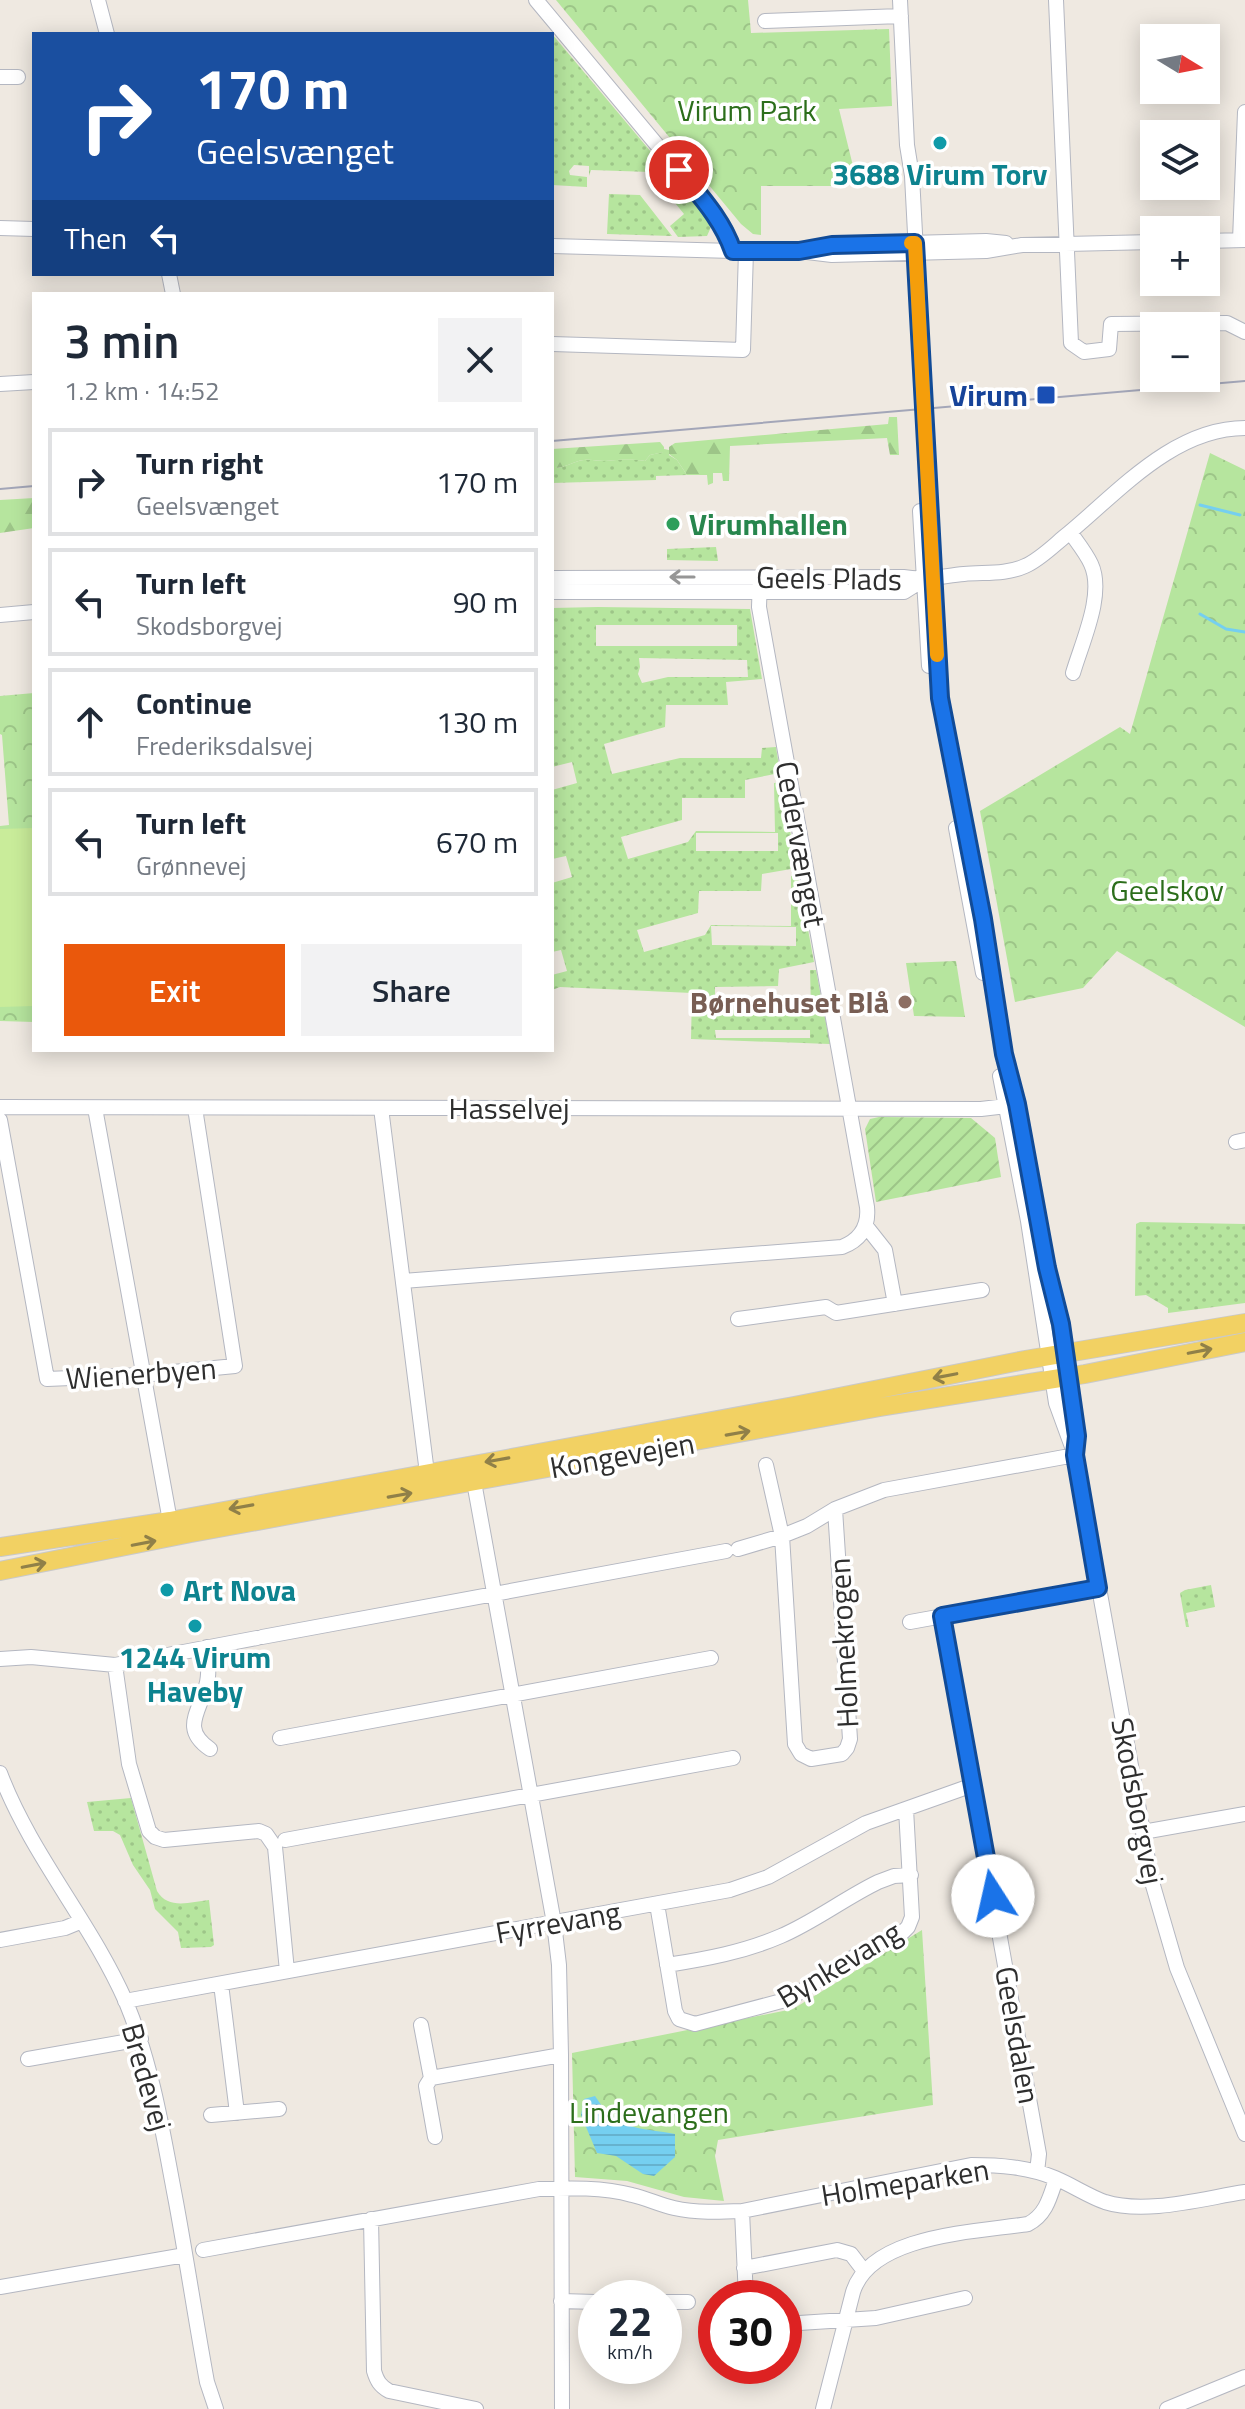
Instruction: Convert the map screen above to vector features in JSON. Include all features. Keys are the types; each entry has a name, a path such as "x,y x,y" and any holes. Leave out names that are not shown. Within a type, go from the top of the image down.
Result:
{"main road":[{"name":"Kongevejen","path":"0,1571 191,1533 931,1399 1195,1332 1245,1323"},
{"name":"Kongevejen","path":"0,1547 170,1521 427,1473 1059,1366 1245,1342"}],"street":[{"path":"98,0 106,32"},
{"path":"536,0 718,218 739,251 743,350 554,344"},
{"name":"Skodsborgvej","path":"900,0 907,145 904,177 912,248 928,579 926,641 934,707 1012,1105 1059,1366 1060,1419 1075,1455 1152,1882 1177,1968 1245,2134"},
{"path":"1056,0 1069,336 1073,345 1084,352 1109,349 1111,324 1227,323 1245,332"},
{"path":"765,21 901,16"},
{"path":"0,77 18,77"},
{"path":"1220,241 1243,240 1245,112"},
{"path":"0,228 32,229"},
{"path":"554,246 799,251 832,255 912,248 986,251 1022,245 1140,242"},
{"path":"0,384 32,382"},
{"name":"Geels Plads","path":"554,592 903,577 928,579 1007,572 1035,561 1160,458 1212,433 1245,428"},
{"path":"1070,532 1091,562 1096,578 1095,599 1073,673"},
{"name":"Geels Plads","path":"554,578 759,585"},
{"name":"Cedervænget","path":"759,585 761,619 868,1214 866,1226"},
{"path":"0,615 32,612"},
{"name":"Hasselvej","path":"0,1107 981,1109 1012,1105"},
{"path":"95,1108 170,1521"},
{"name":"Wienerbyen","path":"0,1120 47,1379 142,1375 235,1366 195,1108"},
{"path":"381,1108 427,1473"},
{"path":"403,1281 842,1247 853,1242 866,1226 885,1250 895,1304"},
{"path":"738,1319 826,1307 836,1313 982,1290"},
{"name":"Holmekrogen","path":"0,1659 31,1657 115,1665 732,1550 782,1536 807,1526 835,1509 884,1490 1075,1455"},
{"name":"Holmekrogen","path":"766,1465 782,1536 795,1744 801,1754 811,1759 842,1754 850,1739 835,1509"},
{"path":"474,1482 559,1965 562,2409"},
{"path":"910,1622 1098,1588"},
{"name":"Geelsdalen","path":"942,1616 1039,2154 1037,2172"},
{"path":"207,1647 207,1685 193,1732 198,1741 210,1749"},
{"path":"280,1738 711,1658"},
{"path":"115,1665 129,1764 149,1831 164,1840 259,1831 271,1839 275,1847 287,1971"},
{"path":"285,1840 733,1758"},
{"name":"Bredevej","path":"0,1773 31,1838 110,1968 141,2039 164,2132 207,2382 216,2409"},
{"name":"Fyrrevang","path":"125,2001 730,1890 768,1877 844,1834 973,1785"},
{"name":"Bynkevang","path":"657,1904 675,2011 679,2019 695,2024 777,2004 908,1927 912,1917 906,1809"},
{"path":"1143,1832 1245,1814"},
{"path":"667,1965 752,1948 784,1935 878,1882 894,1876 911,1875"},
{"path":"0,1940 65,1928 82,1921"},
{"path":"221,1984 237,2113"},
{"path":"421,2025 431,2078 426,2086 435,2137"},
{"path":"28,2059 141,2039"},
{"path":"431,2078 561,2055"},
{"path":"211,2115 279,2109"},
{"name":"Holmeparken","path":"203,2250 539,2189 602,2190 631,2194 687,2210 742,2211 971,2165 995,2165 1037,2172 1105,2202 1128,2206 1150,2206 1245,2192"},
{"path":"823,2409 856,2282 864,2271 901,2248 923,2240 1028,2224 1044,2212 1056,2179"},
{"path":"742,2211 745,2280"},
{"path":"371,2219 374,2371 377,2380 389,2391 476,2409"},
{"path":"744,2268 837,2250 851,2254 864,2271"},
{"path":"0,2287 185,2255"},
{"path":"802,2323 876,2318 965,2298"},
{"path":"561,2301 578,2301"},
{"path":"682,2302 688,2302"},
{"path":"1167,2409 1245,2377"}],"green space":[{"name":"Virum Park","path":"556,0 748,0 751,33 889,29 892,106 839,109 853,166 851,173 837,186 761,186 761,235 753,234 741,224"},
{"path":"554,36 711,227 707,236 678,237 670,226 684,214 650,172 591,170 589,176 589,166 574,165 569,171 570,175 587,177 587,187 554,185"},
{"path":"609,194 640,195 672,236 607,234"},
{"path":"889,417 897,417 899,455 890,455 887,438 730,446 729,481 723,481 722,473 713,473 713,483 708,485 707,475 687,475 669,454 669,447 675,443 888,424"},
{"path":"660,442 664,452 650,455 645,461 587,460 554,468 554,449"},
{"path":"664,449 669,450 669,455 677,460 687,475 656,476 656,480 554,483 554,468 587,460 645,461 650,455"},
{"name":"Geelskov","path":"1210,453 1245,470 1245,1027 1117,951 1083,988 1015,1002 980,811 1120,727 1130,734"},
{"path":"32,498 32,528 0,533 0,500"},
{"path":"716,547 718,561 667,560 667,549"},
{"path":"554,608 750,609 762,679 726,682 728,705 666,705 665,727 604,744 612,774 680,758 761,758 762,748 776,747 780,773 745,780 745,798 682,798 682,820 621,837 628,859 688,842 696,831 775,832 774,783 781,782 797,868 762,874 761,891 699,891 698,913 637,930 644,952 705,935 711,925 791,926 791,876 798,875 814,962 779,969 778,986 715,987 715,1010 811,1009 810,970 816,970 830,1044 691,1039 692,993 560,987 554,989 554,974 567,971 561,950 554,952 554,882 572,877 566,856 554,859 554,789 577,783 572,762 554,766","holes":["596,625 737,625 737,646 596,646","639,658 747,660 748,677 668,677 642,683 638,674","696,833 778,833 778,851 696,851","711,926 796,927 796,946 712,945","715,1030 810,1030 810,1038 716,1038"]},
{"path":"32,693 32,1022 0,1021 0,826 9,825 0,734 0,696"},
{"path":"32,828 32,1006 0,1007 0,829"},
{"path":"956,961 965,1017 914,1016 906,963"},
{"path":"971,1118 995,1138 1001,1177 876,1202 865,1129 870,1119"},
{"path":"1136,1224 1245,1224 1245,1303 1168,1313 1168,1308 1146,1295 1135,1296"},
{"path":"1211,1585 1215,1607 1186,1613 1189,1627 1186,1627 1180,1593"},
{"path":"131,1798 157,1891 173,1903 209,1900 214,1945 211,1947 181,1948 178,1932 155,1909 150,1890 133,1865 120,1835 113,1831 94,1831 87,1802"},
{"name":"Lindevangen","path":"922,1930 933,2105 718,2140 715,2156 724,2201 684,2197 627,2181 575,2177 572,2053 793,2009"}],"water":[{"path":"595,2096 620,2122 675,2134 675,2157 654,2176 643,2174 616,2156 597,2153 581,2115 584,2099"}],"waterway":[{"path":"1200,505 1240,515"},
{"path":"1200,614 1226,629 1245,632"}],"tram line":[{"path":"554,441 1245,381"},
{"path":"0,489 32,486"}],"slow traffic":[{"path":"911,243 915,243 937,655"}],"place":[{"name":"3688 Virum Torv","path":"940,143"},
{"name":"Virum","path":"1046,395"},
{"name":"Virumhallen","path":"673,524"},
{"name":"Børnehuset Blå","path":"905,1002"},
{"name":"Art Nova","path":"167,1590"},
{"name":"1244 Virum Haveby","path":"195,1626"}],"route":[{"path":"679,170 726,230 733,251 799,251 832,245 915,243 940,698 991,963 1004,1054 1061,1324 1077,1436 1075,1455 1098,1588 942,1616 993,1896"}]}
